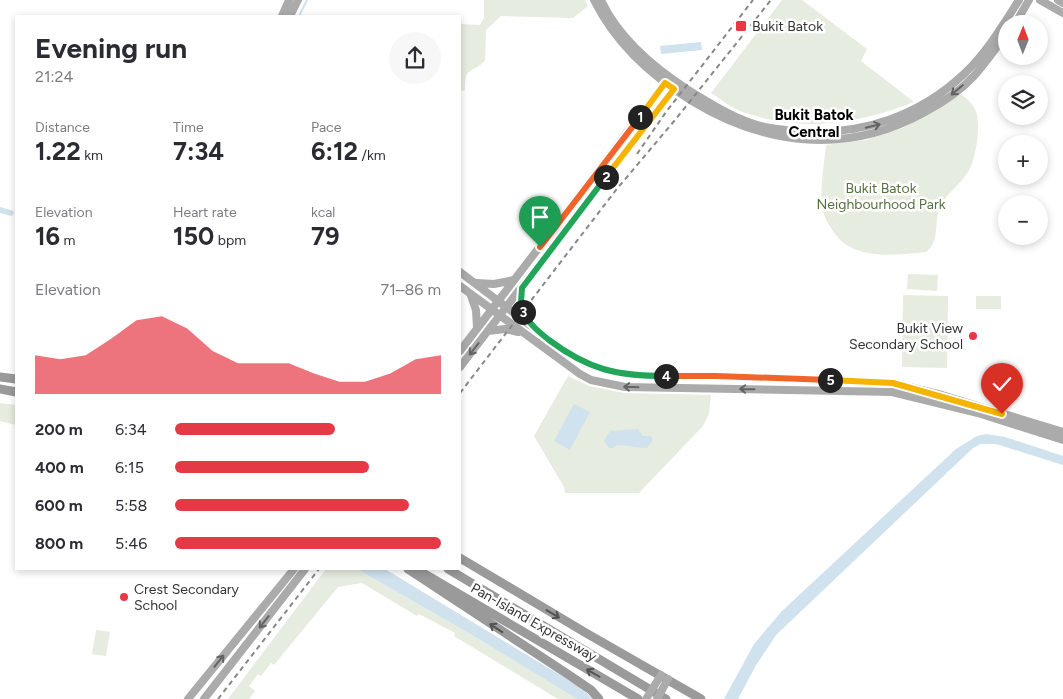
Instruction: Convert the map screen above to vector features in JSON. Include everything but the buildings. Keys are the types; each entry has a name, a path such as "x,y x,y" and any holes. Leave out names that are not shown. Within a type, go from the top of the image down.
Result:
{"highway":[{"path":"0,377 15,379"},
{"path":"0,390 15,392"},
{"path":"461,559 701,699"},
{"path":"410,570 591,690 599,699"},
{"name":"Pan-Island Expressway","path":"418,570 638,699"},
{"name":"Pan-Island Expressway","path":"450,570 666,699"}],"main road":[{"path":"282,15 289,0"},
{"path":"290,15 298,0"},
{"path":"594,0 603,18 623,45 707,110 730,122 766,134 802,140 849,139 896,127 934,108 954,94 974,76 998,45"},
{"path":"601,0 617,27 668,80"},
{"path":"676,86 735,116 775,129 825,133 842,132 875,125 927,102 966,72 987,47 1020,0"},
{"path":"1020,15 1029,0"},
{"path":"1040,0 1063,13"},
{"path":"1058,0 1063,3"},
{"path":"461,351 491,309 668,80"},
{"path":"461,366 676,86"},
{"path":"461,273 568,353 587,364 609,371 635,376 716,376 886,382 942,395 1063,432"},
{"path":"473,282 488,284 514,280"},
{"path":"461,287 522,333 591,380 625,387 892,392 978,413 1063,440"},
{"path":"522,288 522,307 534,328"},
{"path":"468,292 474,301 477,330"},
{"path":"488,332 506,329 522,333"},
{"path":"188,699 293,570"},
{"path":"204,699 305,570"},
{"path":"646,699 664,677"},
{"path":"657,699 664,677"}],"green space":[{"path":"484,0 585,0 588,6 573,18 501,16 486,30 485,61 467,74 465,91 461,90 461,24 480,25 484,18"},
{"path":"782,0 802,0 867,49 861,61 914,102 859,119 821,124 801,124 782,122 746,113 730,106 711,93"},
{"name":"Bukit Batok Neighbourhood Park","path":"961,94 972,104 976,111 978,133 975,151 968,172 941,205 937,217 934,242 931,247 926,252 887,255 874,254 849,247 839,239 831,228 822,207 826,145 866,140 903,128"},
{"path":"908,274 938,275 937,291 907,289"},
{"path":"903,295 948,296 947,368 902,367"},
{"path":"976,296 1001,296 1001,309 976,309"},
{"path":"568,376 589,386 624,393 711,395 709,414 703,426 639,493 565,493 564,487 534,436"},
{"path":"0,403 15,405 15,425 0,421"},
{"path":"325,570 359,570 472,635 577,699 558,699 454,636 455,633 419,614 417,616 362,583 338,587 274,665 271,663 261,676 258,674 249,686 255,691 249,699 228,699"},
{"path":"96,630 110,632 106,656 92,654"}],"water":[{"path":"701,42 702,50 661,54 660,46"},
{"path":"574,404 590,412 570,450 554,441"},
{"path":"638,429 643,436 651,436 653,440 647,448 617,445 609,448 604,441 610,431"},
{"path":"986,434 1005,437 1063,456 1063,465 996,444 981,444 973,448 776,635 755,667 738,699 724,699 754,644 782,611 956,449 977,436"},
{"path":"359,570 387,570 580,687 593,699 577,699 472,635"}],"waterway":[{"path":"300,15 307,0"},
{"path":"0,210 11,213"}],"railway":[{"path":"637,154 666,112 753,0"},
{"path":"461,392 616,190 771,0"},
{"path":"218,699 318,570"}],"place":[{"name":"Bukit Batok","path":"741,26"},
{"name":"Bukit View Secondary School","path":"973,336"},
{"name":"Crest Secondary School","path":"124,597"}],"district":[{"name":"Bukit Batok Central","path":"814,124"}],"route":[{"path":"540,247 665,83 674,89 522,288 522,307 534,328 568,353 587,364 635,376 716,376 896,383 1002,414"}]}
